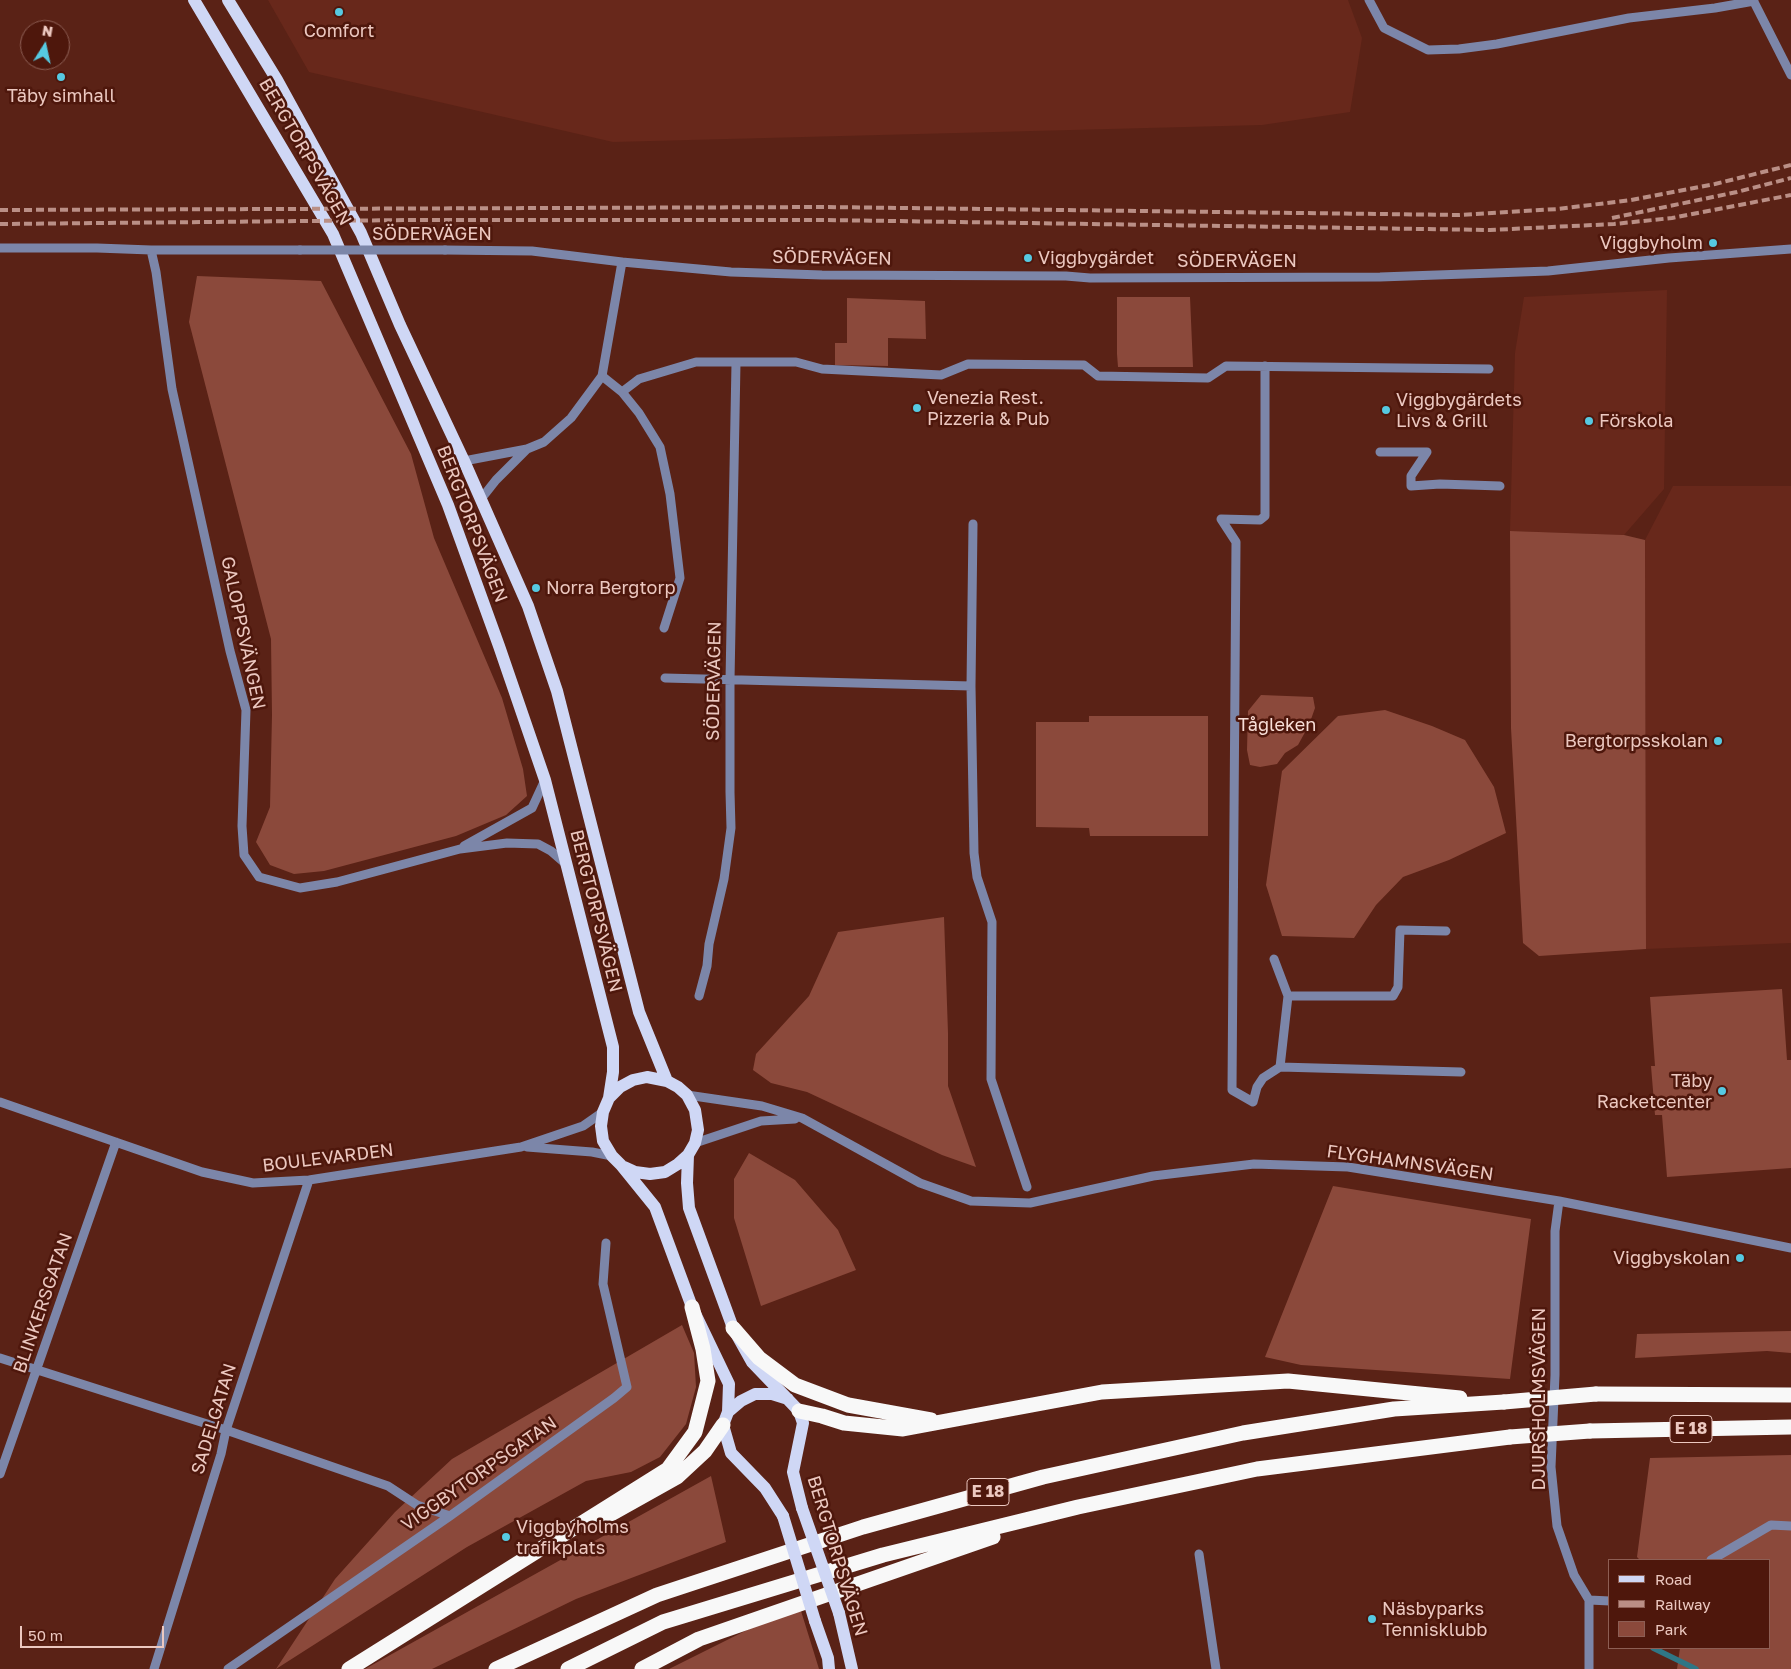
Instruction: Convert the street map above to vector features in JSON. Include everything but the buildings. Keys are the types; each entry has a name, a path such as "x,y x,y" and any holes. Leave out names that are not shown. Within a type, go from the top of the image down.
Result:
{"highway":[{"path":"349,1669 668,1468 696,1432 708,1381 703,1349 692,1308"},
{"path":"732,1328 759,1358 795,1384 848,1405 942,1422"},
{"path":"799,1411 844,1422 903,1429 1102,1392 1288,1381 1504,1402"},
{"name":"E 18","path":"496,1669 657,1596 863,1527 1043,1477 1243,1433 1394,1410 1596,1394 1791,1395"},
{"path":"520,1561 618,1512 677,1477 705,1451 726,1418"},
{"name":"E 18","path":"568,1669 663,1622 882,1555 1078,1507 1257,1469 1510,1437 1590,1431 1791,1427"},
{"path":"642,1669 700,1639 1078,1507"}],"main road":[{"name":"BERGTORPSVÄGEN","path":"194,0 334,234 448,505 545,780 613,1047 614,1072 610,1098 603,1112 601,1126 603,1141 616,1161 654,1207 692,1308 729,1384 726,1418 731,1453 765,1488 783,1516 830,1669"},
{"name":"BERGTORPSVÄGEN","path":"228,0 277,80 361,233 400,325 464,461 528,606 557,691 639,1012 667,1081"},
{"name":"BERGTORPSVÄGEN","path":"610,1098 620,1088 633,1080 647,1077 667,1081 687,1095"},
{"path":"616,1161 635,1172 650,1174 665,1172 688,1155 695,1143 698,1130 695,1110 687,1095"},
{"path":"688,1155 687,1183 689,1208 732,1328 752,1362 799,1411"},
{"path":"726,1418 741,1401 755,1394 772,1394 788,1399"},
{"name":"BERGTORPSVÄGEN","path":"799,1411 804,1424 793,1472 802,1508 838,1614 852,1669"}],"street":[{"path":"1369,0 1384,28 1392,34 1428,50 1458,49 1497,44 1629,18 1715,8 1754,0 1791,75"},
{"name":"SÖDERVÄGEN","path":"0,248 532,251 731,272 822,275 1066,276 1090,278 1380,277 1548,270 1668,258 1791,249"},
{"name":"GALOPPSVÄNGEN","path":"151,250 156,272 172,389 230,651 246,710 242,826 244,855 259,877 300,888 337,882 460,849 506,843 538,844 551,850 566,864"},
{"path":"464,461 527,449 544,442 571,418 602,376 622,262"},
{"path":"622,392 639,379 696,362 796,362 822,369 941,375 968,364 1084,365 1098,376 1208,378 1226,366 1489,369"},
{"name":"SÖDERVÄGEN","path":"699,996 707,966 709,944 724,879 731,828 730,680 736,363"},
{"path":"1266,366 1265,516 1260,520 1221,519 1236,542 1232,1090 1253,1102 1257,1087 1263,1078 1280,1067 1461,1072"},
{"path":"602,376 622,392 639,413 660,447 670,494 680,578 664,628"},
{"path":"481,500 496,480 527,449"},
{"path":"1380,452 1427,452 1412,476 1411,486 1440,484 1500,486"},
{"path":"973,524 971,686 976,869 977,878 992,922 992,1079 1027,1187"},
{"path":"665,678 971,686"},
{"name":"GALOPPSVÄNGEN","path":"460,849 532,808 545,780"},
{"path":"1288,996 1394,996 1398,987 1400,930 1446,931"},
{"path":"1274,959 1288,996 1280,1067"},
{"name":"FLYGHAMNSVÄGEN","path":"687,1095 762,1106 802,1118 920,1183 971,1201 1030,1203 1154,1176 1254,1164 1348,1167 1558,1201 1791,1248"},
{"name":"BOULEVARDEN","path":"0,1102 202,1172 253,1183 309,1180 521,1147 583,1126 603,1112"},
{"path":"695,1143 761,1121 802,1118"},
{"name":"BLINKERSGATAN","path":"0,1474 116,1142"},
{"name":"BOULEVARDEN","path":"521,1147 592,1152 616,1161"},
{"name":"SADELGATAN","path":"154,1669 221,1454 226,1430 309,1180"},
{"name":"DJURSHOLMSVÄGEN","path":"1558,1201 1555,1231 1555,1375 1552,1467 1557,1526 1574,1575 1589,1600"},
{"name":"VIGGBYTORPSGATAN","path":"228,1669 450,1516 614,1398 627,1386 603,1284 606,1242"},
{"path":"0,1358 226,1430 388,1486 417,1505 450,1516"},
{"path":"1713,1559 1771,1525 1791,1526"},
{"path":"1199,1554 1216,1669"},
{"path":"1589,1669 1589,1600 1608,1601"}],"shaded area":[{"path":"268,0 1348,0 1362,38 1350,112 1262,125 613,142 309,72"},
{"name":"Förskola","path":"1667,290 1664,489 1624,535 1510,531 1515,353 1524,297"},
{"name":"Bergtorpsskolan","path":"1673,486 1791,486 1791,943 1646,949 1645,540"}],"green space":[{"path":"197,276 321,281 411,454 434,538 502,698 523,769 527,796 506,815 456,836 324,871 294,874 270,865 256,842 270,807 271,639 189,322"},
{"path":"1117,297 1190,297 1193,367 1118,367"},
{"path":"847,298 925,301 926,339 888,338 888,366 835,365 835,343 847,343"},
{"path":"1510,531 1624,535 1645,540 1646,949 1539,956 1523,943 1511,728"},
{"name":"Tågleken","path":"1261,695 1313,697 1315,708 1309,725 1298,745 1285,753 1277,764 1260,767 1250,765 1247,750 1248,711"},
{"path":"1385,710 1432,726 1465,740 1494,787 1506,833 1449,860 1403,877 1376,905 1354,938 1282,936 1266,885 1282,771 1338,716"},
{"path":"1089,716 1208,716 1208,836 1090,836 1089,828 1036,827 1036,722 1089,722"},
{"path":"944,917 948,1086 976,1167 942,1155 807,1092 771,1083 753,1070 756,1054 809,996 838,932"},
{"name":"Täby Racketcenter","path":"1782,989 1787,1060 1791,1060 1791,1168 1667,1177 1662,1115 1655,1115 1651,1066 1655,1066 1650,997"},
{"path":"749,1153 795,1180 838,1230 856,1270 761,1306 734,1218 734,1179"},
{"path":"1333,1186 1531,1219 1510,1379 1301,1365 1265,1357"},
{"path":"682,1325 694,1353 696,1387 686,1424 660,1457 631,1472 586,1481 467,1547 276,1669 335,1579 395,1512 452,1459"},
{"path":"1791,1331 1791,1353 1767,1351 1635,1358 1637,1334"},
{"path":"1791,1455 1791,1669 1677,1669 1680,1649 1771,1649 1771,1559 1639,1559 1637,1557 1650,1458"},
{"path":"711,1476 726,1542 576,1599 432,1669 365,1669"},
{"path":"801,1611 819,1669 669,1669 773,1617"}],"waterway":[{"path":"1655,1649 1696,1669"}],"railway":[{"path":"0,210 826,207 1458,215 1558,209 1631,200 1715,184 1791,165"},
{"path":"1612,218 1737,192 1791,178"},
{"path":"0,224 411,220 826,220 1490,230 1614,224 1672,218 1791,195"}],"place":[{"name":"Comfort","path":"339,12"},
{"name":"Täby simhall","path":"61,77"},
{"name":"Viggbyholm","path":"1713,243"},
{"name":"Viggbygärdet","path":"1028,258"},
{"name":"Venezia Rest. Pizzeria & Pub","path":"917,408"},
{"name":"Viggbygärdets Livs & Grill","path":"1386,410"},
{"name":"Förskola","path":"1589,421"},
{"name":"Norra Bergtorp","path":"536,588"},
{"name":"Bergtorpsskolan","path":"1718,741"},
{"name":"Täby Racketcenter","path":"1722,1091"},
{"name":"Viggbyskolan","path":"1740,1258"},
{"name":"Viggbyholms trafikplats","path":"506,1537"},
{"name":"Näsbyparks Tennisklubb","path":"1372,1619"}]}
